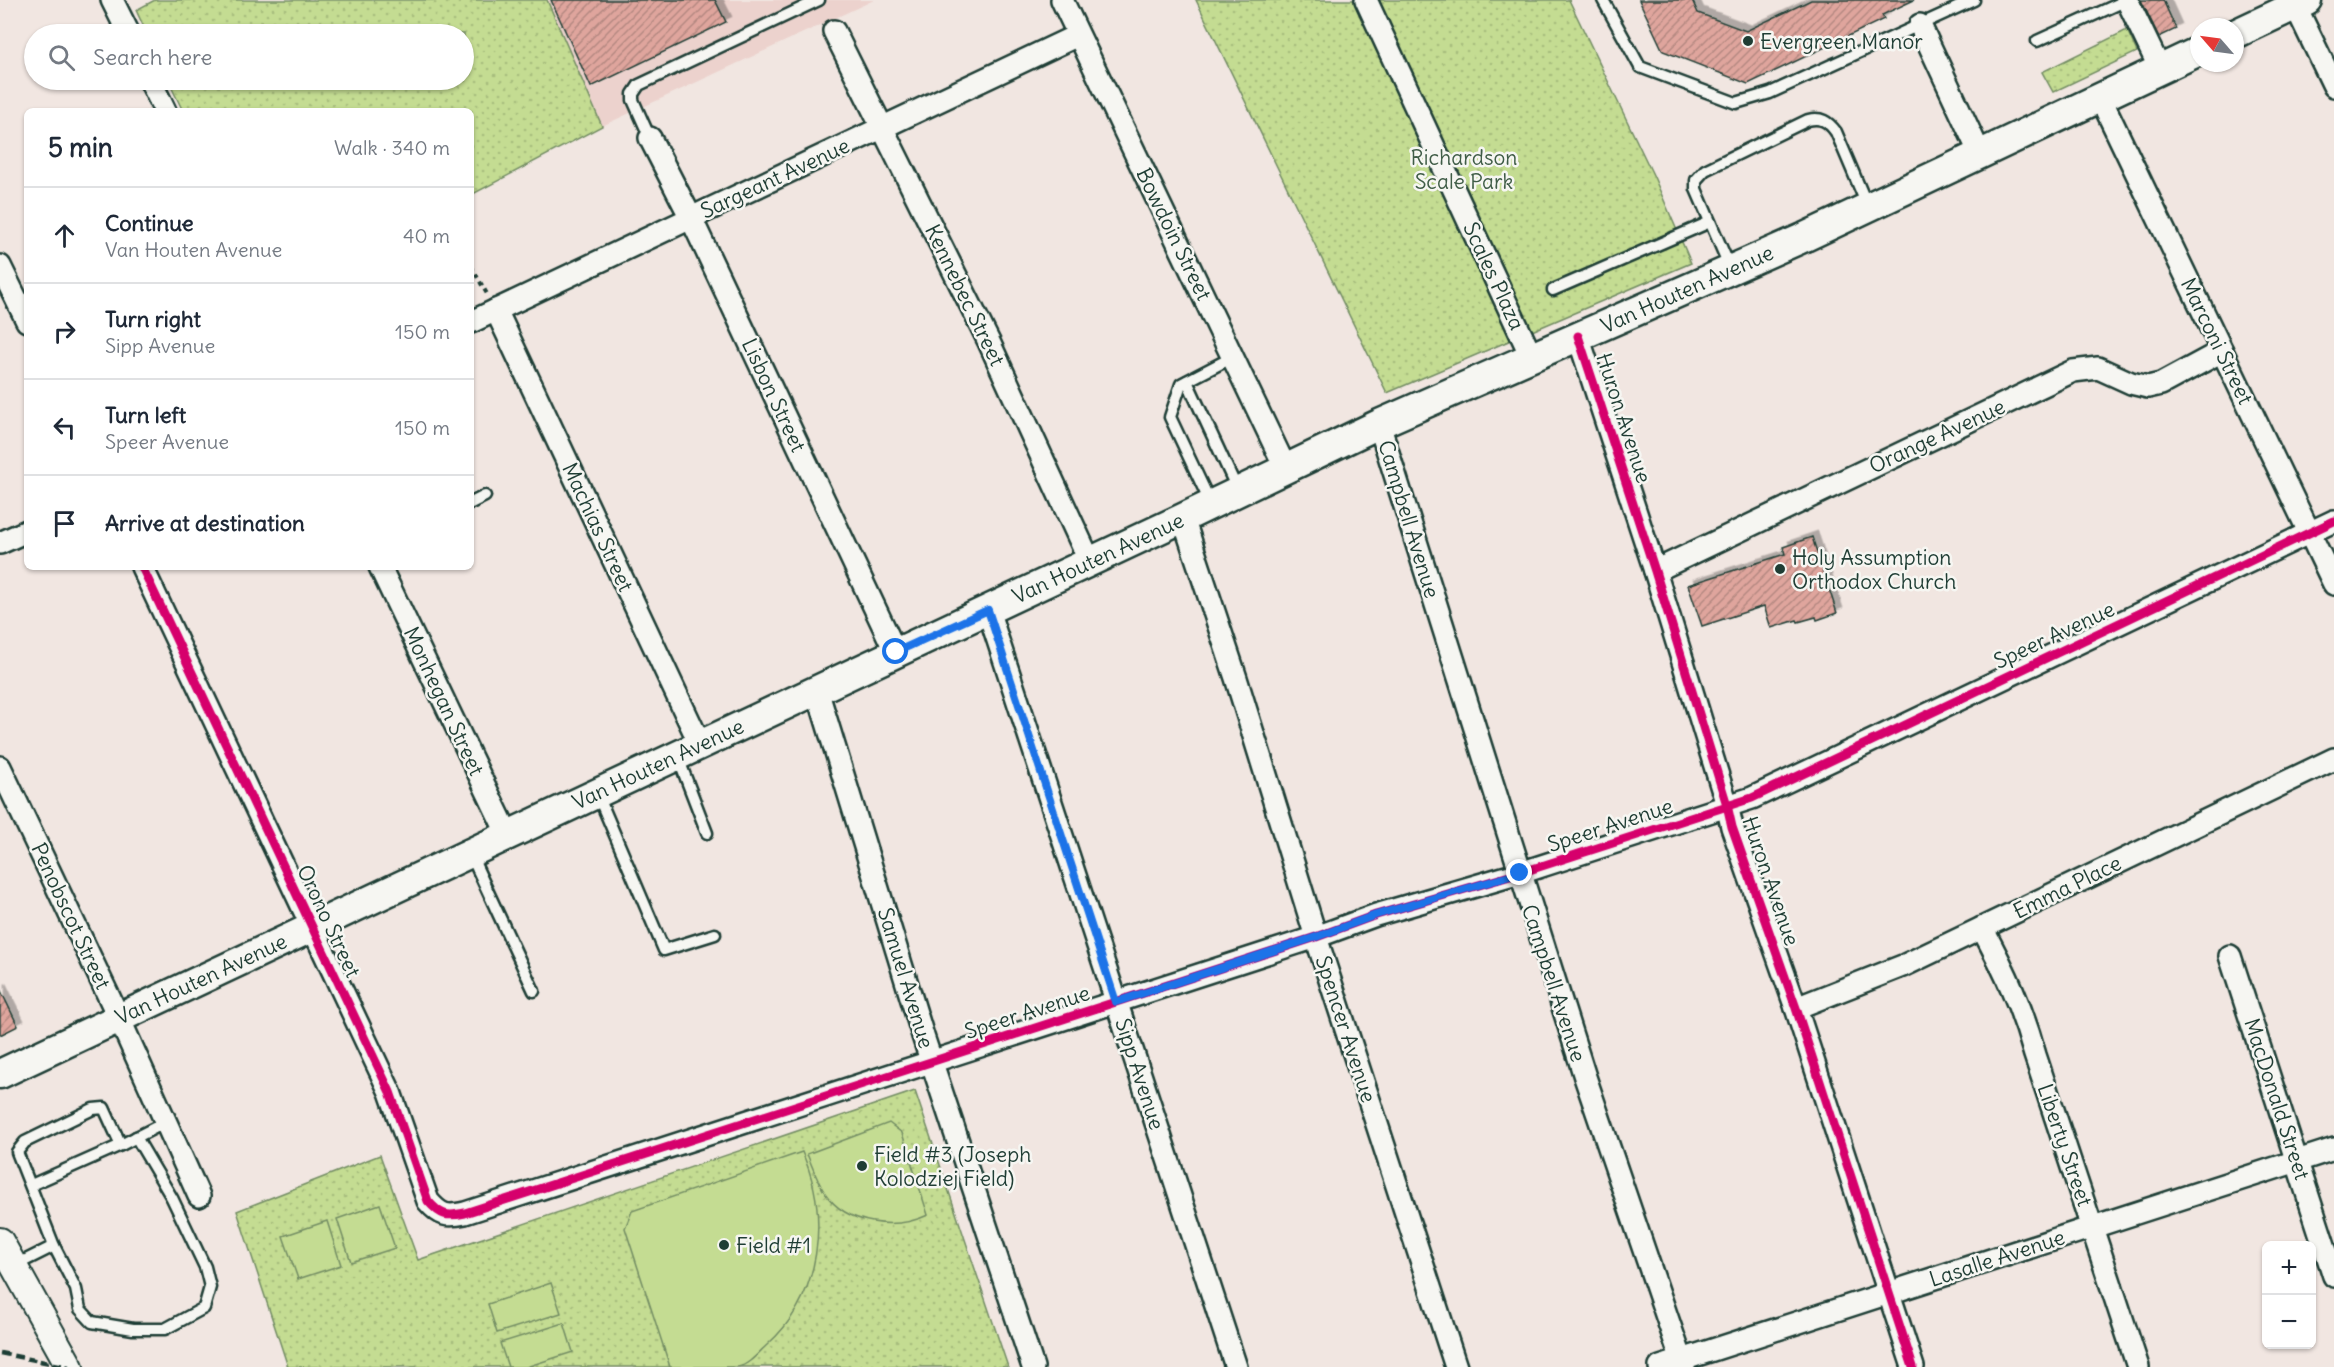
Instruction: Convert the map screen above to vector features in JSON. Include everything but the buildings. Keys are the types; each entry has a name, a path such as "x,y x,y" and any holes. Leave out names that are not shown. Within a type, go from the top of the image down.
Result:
{"main road":[{"path":"2244,30 2301,3"},
{"name":"Van Houten Avenue","path":"0,1074 1239,492 1379,424 1732,270 2190,55"}],"street":[{"path":"112,0 124,24"},
{"name":"Bowdoin Street","path":"1062,0 1286,468"},
{"name":"Scales Plaza","path":"1366,0 1531,356"},
{"path":"2127,0 2160,69"},
{"path":"2301,3 2334,86"},
{"path":"1920,25 1980,154"},
{"name":"Kennebec Street","path":"834,31 989,342 1090,562"},
{"name":"Sargeant Avenue","path":"474,321 1078,35"},
{"path":"155,90 164,108"},
{"name":"Marconi Street","path":"2100,97 2334,584"},
{"name":"Lisbon Street","path":"650,138 691,218 896,652"},
{"path":"0,266 24,315"},
{"name":"Machias Street","path":"496,310 689,750"},
{"name":"Huron Avenue","path":"1578,336 1655,571 1732,827 1796,1008 1913,1367"},
{"name":"Orange Avenue","path":"1655,571 2073,371 2098,368 2131,383 2148,387 2161,384 2222,351"},
{"name":"Campbell Avenue","path":"1379,424 1585,1077 1682,1364"},
{"name":"Spencer Avenue","path":"1183,518 1456,1367"},
{"name":"Speer Avenue","path":"523,1195 1316,937 1376,915 1520,873 1752,798 2334,521"},
{"path":"0,543 24,532"},
{"name":"Orono Street","path":"143,570 390,1092 428,1201 435,1209 448,1216 523,1195"},
{"name":"Monhegan Street","path":"381,570 507,835"},
{"name":"Sipp Avenue","path":"988,610 1236,1367"},
{"name":"Samuel Avenue","path":"817,690 932,1062 1033,1367"},
{"name":"Emma Place","path":"1796,1008 1905,965 2334,759"},
{"name":"Penobscot Street","path":"0,767 119,1018 199,1196"},
{"name":"Liberty Street","path":"1982,928 2010,981 2026,1023 2138,1367"},
{"name":"MacDonald Street","path":"2230,956 2334,1276"},
{"name":"Lasalle Avenue","path":"1660,1367 1682,1364 1888,1293 2334,1149"},
{"path":"0,1241 70,1367"}],"lane":[{"path":"650,138 633,100 633,94 639,85 819,0"},
{"path":"1603,0 1640,67 1737,103 1770,93 1974,0"},
{"path":"2037,41 2127,0"},
{"path":"1732,270 1696,189 1696,180 1705,170 1808,120 1818,118 1829,123 1836,132 1868,207"},
{"path":"1553,290 1710,222"},
{"path":"1211,505 1170,417 1181,384 1233,357"},
{"path":"1187,381 1239,492"},
{"path":"474,502 485,496"},
{"path":"689,750 707,833"},
{"path":"597,793 664,950 715,934"},
{"path":"470,853 534,991"},
{"path":"121,1145 104,1108 93,1109 25,1142 17,1152 18,1161 31,1185 54,1245 76,1289 80,1309 92,1322 133,1329 165,1329 204,1308 210,1287 205,1267 172,1198 136,1137"},
{"path":"31,1185 121,1145 166,1122"},
{"path":"14,1267 54,1245"}],"path":[{"path":"474,271 496,310"}],"shaded area":[{"path":"547,0 874,0 602,126"}],"green space":[{"path":"155,0 547,0 602,126 474,193 474,108 182,108 173,90 474,90 474,24 142,24 136,10"},
{"name":"Richardson Scale Park","path":"1196,0 1569,0 1654,177 1691,263 1387,393"},
{"path":"2127,30 2137,52 2053,92 2042,72"},
{"path":"915,1091 1008,1367 288,1367 237,1211 380,1155 418,1260"},
{"name":"Field #3 (Joseph Kolodziej Field)","path":"889,1123 902,1133 928,1215 902,1223 873,1222 846,1212 834,1204 817,1179 807,1154"},
{"name":"Field #1","path":"802,1152 811,1177 818,1228 816,1254 810,1279 800,1303 767,1345 742,1366 670,1367 625,1228 632,1211"},
{"path":"380,1204 395,1248 351,1262 337,1219"},
{"path":"327,1221 341,1265 298,1279 283,1236"},
{"path":"551,1283 561,1313 497,1333 488,1304"},
{"path":"564,1323 573,1352 526,1367 508,1367 500,1343"}],"railway":[{"path":"0,1353 69,1367"}],"cycle path":[{"path":"1578,336 1655,571 1732,827 1796,1008 1913,1367"},
{"path":"143,570 390,1092 428,1201 437,1210 453,1215 1316,937 1376,915 1520,873 1752,798 2334,521"}],"place":[{"name":"Evergreen Manor","path":"1748,41"},
{"name":"Holy Assumption Orthodox Church","path":"1780,569"},
{"name":"Field #3 (Joseph Kolodziej Field)","path":"862,1166"},
{"name":"Field #1","path":"724,1245"}],"route":[{"path":"896,652 988,610 1116,1002 1316,937 1376,915 1520,873"}]}
